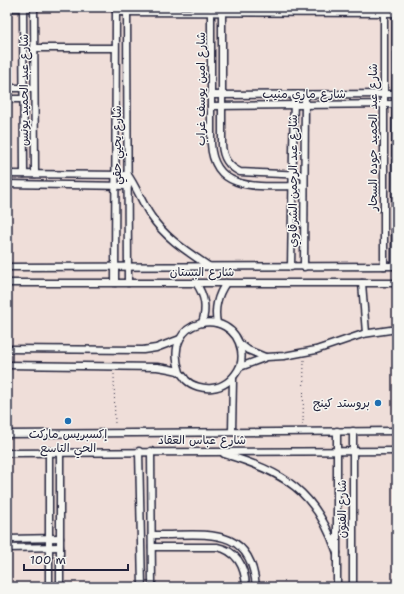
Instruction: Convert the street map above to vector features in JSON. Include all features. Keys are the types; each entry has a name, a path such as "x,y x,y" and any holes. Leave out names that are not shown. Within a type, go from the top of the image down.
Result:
{"street":[{"path":"7,8 34,8"},
{"name":"شارع عبد الحميد يونس","path":"23,8 24,174"},
{"name":"شارع عبد الحميد يونس","path":"34,8 35,174"},
{"path":"116,10 212,12 302,10 396,11"},
{"name":"شارع يحيي حقي","path":"115,283 116,10"},
{"name":"شارع يحيي حقي","path":"127,10 128,283"},
{"name":"شارع عبد الحميد جوده السحار","path":"384,10 384,266"},
{"name":"شارع عبد الحميد جوده السحار","path":"396,11 396,266"},
{"name":"شارع امين يوسف غراب","path":"212,12 212,154 218,170 225,177 241,184 304,186"},
{"name":"شارع امين يوسف غراب","path":"222,12 223,154 226,162 232,168 240,172 304,175"},
{"path":"34,48 116,48"},
{"path":"7,88 34,88"},
{"name":"شارع ماري منيب","path":"211,95 396,94"},
{"name":"شارع عبد الرحمن الشرقاوي","path":"291,266 294,95"},
{"name":"شارع عبد الرحمن الشرقاوي","path":"304,267 305,95"},
{"path":"7,99 24,99"},
{"name":"شارع ماري منيب","path":"211,106 396,104"},
{"path":"384,173 396,173"},
{"path":"7,174 128,175 152,218 163,231 176,244 210,267"},
{"path":"384,183 396,183"},
{"path":"7,184 128,186"},
{"name":"شارع البستان","path":"7,267 396,266"},
{"name":"شارع البستان","path":"7,283 397,284"},
{"path":"196,283 201,290 205,302 205,315 202,323"},
{"path":"217,323 216,306 221,290 226,283"},
{"path":"362,283 366,333"},
{"path":"202,323 217,323 227,328 235,335 240,344 242,356 240,367 233,378 223,385 211,388 199,387 188,381 180,372 176,361 176,350 180,339 186,331 202,323"},
{"path":"240,367 267,357 304,353 366,333 397,330"},
{"path":"7,349 143,350 156,348 180,339"},
{"path":"240,344 257,354 267,357"},
{"path":"7,365 157,367 180,372"},
{"path":"232,432 233,378"},
{"name":"شارع الفنون","path":"337,431 337,587"},
{"name":"شارع الفنون","path":"353,431 354,586"},
{"name":"شارع عباس العقاد","path":"7,434 397,431"},
{"path":"49,451 50,587"},
{"name":"شارع عباس العقاد","path":"7,453 49,451 397,452"},
{"path":"60,451 60,587"},
{"path":"151,451 152,587"},
{"path":"139,452 142,587"},
{"path":"217,452 255,463 272,470 301,491 324,520 337,553"},
{"path":"152,536 214,536 226,538 237,543 246,551 252,561 256,587"},
{"path":"7,539 60,538"},
{"path":"7,548 60,547"},
{"path":"152,547 217,547 225,549 239,559 243,569 246,587"}],"path":[{"path":"303,432 304,353"},
{"path":"114,366 115,433"}],"place":[{"name":"بروستد كينج","path":"378,403"},
{"name":"إكسبريس ماركت الحي التاسع","path":"68,421"}]}
